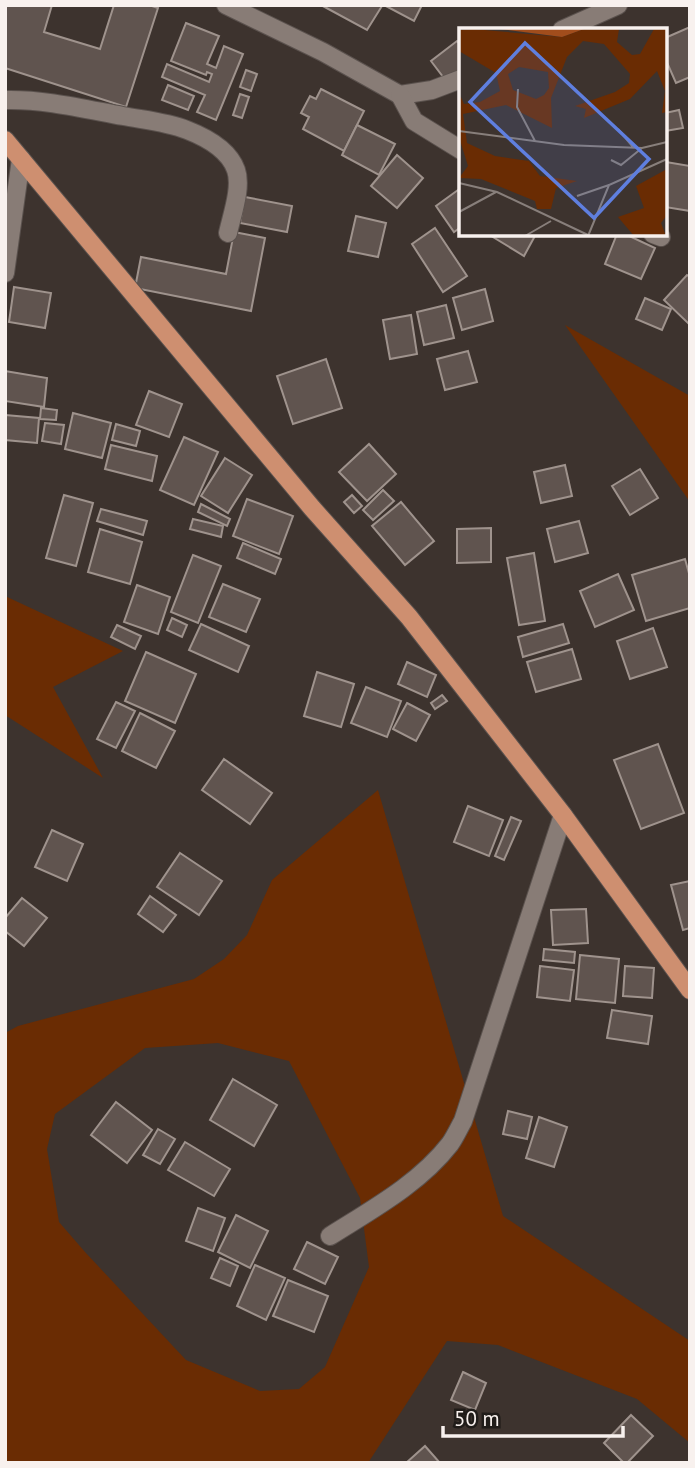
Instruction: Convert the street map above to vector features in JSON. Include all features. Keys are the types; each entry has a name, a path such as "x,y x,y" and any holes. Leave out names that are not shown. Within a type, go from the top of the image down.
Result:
{"main road":[{"path":"5,140 313,508 409,617 564,815 690,990"}],"street":[{"path":"226,5 323,52 400,95 414,121 459,148"},
{"path":"566,28 618,5"},
{"path":"400,95 432,90 459,79"},
{"path":"5,100 19,99 166,124 202,137 220,148 236,169 238,185 228,233"},
{"path":"5,273 22,159"},
{"path":"330,1236 400,1190 431,1165 451,1143 463,1121 564,815"}],"shaded area":[{"path":"565,325 690,396 690,502"},
{"path":"5,596 123,651 53,687 103,778 5,715"},
{"path":"378,790 503,1216 690,1341 690,1443 637,1399 498,1345 447,1341 368,1463 5,1463 5,1033 18,1026 194,979 224,959 247,935 272,880","holes":["218,1043 289,1061 360,1198 369,1267 325,1367 299,1389 260,1391 186,1360 85,1252 59,1222 47,1149 55,1114 145,1048"]}],"building":[{"path":"7,5 52,5 44,32 100,49 114,5 149,5 158,8 126,107 5,68"},
{"path":"321,5 380,5 382,6 367,30"},
{"path":"384,5 422,5 414,21"},
{"path":"186,23 219,36 207,64 216,68 224,46 243,54 216,120 197,112 205,95 162,77 167,64 209,82 212,74 207,72 206,75 171,61"},
{"path":"690,27 690,77 676,83 667,63 667,37"},
{"path":"457,41 459,79 450,86 431,61"},
{"path":"246,70 257,74 251,91 240,87"},
{"path":"168,85 194,96 188,110 162,100"},
{"path":"321,89 364,111 344,151 303,129 309,117 301,113 310,96 316,99"},
{"path":"240,94 249,97 242,118 233,115"},
{"path":"679,110 683,128 667,131 667,113"},
{"path":"357,125 395,144 379,175 342,155"},
{"path":"397,155 423,178 397,208 371,186"},
{"path":"667,162 690,166 690,211 667,207"},
{"path":"458,190 459,228 454,232 436,206"},
{"path":"245,197 292,206 287,232 240,223"},
{"path":"356,216 386,223 378,257 348,251"},
{"path":"435,228 467,276 443,292 412,244"},
{"path":"234,232 265,238 251,311 135,288 141,257 226,274"},
{"path":"491,236 535,236 524,256"},
{"path":"616,236 629,236 655,248 641,279 605,264"},
{"path":"687,275 690,277 690,325 664,300"},
{"path":"14,287 51,293 45,328 9,322"},
{"path":"485,289 493,321 462,330 453,298"},
{"path":"645,298 671,309 662,330 636,319"},
{"path":"446,305 454,338 424,345 417,312"},
{"path":"411,315 417,354 390,359 383,320"},
{"path":"468,351 477,382 445,390 437,359"},
{"path":"326,359 342,408 293,424 277,376"},
{"path":"5,371 47,378 44,407 5,401"},
{"path":"149,391 182,404 169,437 136,425"},
{"path":"41,408 57,410 56,420 40,419"},
{"path":"73,413 111,423 102,458 65,449"},
{"path":"5,415 39,418 37,443 5,440"},
{"path":"45,423 64,425 61,444 42,441"},
{"path":"116,424 140,431 136,446 112,440"},
{"path":"184,437 218,452 194,505 160,490"},
{"path":"369,444 396,474 367,501 339,472"},
{"path":"111,445 157,456 152,481 105,469"},
{"path":"225,458 252,475 228,513 201,496"},
{"path":"565,465 572,496 541,503 534,472"},
{"path":"640,469 658,498 630,515 612,486"},
{"path":"383,490 394,501 373,520 363,510"},
{"path":"64,495 93,503 76,566 46,558"},
{"path":"352,495 362,506 354,513 344,502"},
{"path":"247,499 293,516 279,554 233,536"},
{"path":"401,502 434,541 405,565 372,526"},
{"path":"201,504 230,519 227,526 198,512"},
{"path":"101,509 147,521 143,535 97,521"},
{"path":"193,519 223,526 221,537 190,529"},
{"path":"579,521 588,553 555,562 547,529"},
{"path":"491,528 491,562 457,563 457,529"},
{"path":"100,529 142,542 130,584 88,572"},
{"path":"243,543 281,559 275,574 237,558"},
{"path":"534,553 545,621 519,625 507,558"},
{"path":"193,555 221,566 198,623 171,612"},
{"path":"685,559 690,577 690,608 646,621 632,575"},
{"path":"618,574 634,610 595,627 580,591"},
{"path":"223,584 260,599 246,632 209,617"},
{"path":"137,585 170,597 158,634 124,622"},
{"path":"172,618 187,625 182,637 167,630"},
{"path":"201,624 249,646 238,672 189,650"},
{"path":"563,624 569,643 523,657 518,637"},
{"path":"117,625 141,636 135,649 111,637"},
{"path":"653,628 667,667 630,679 617,641"},
{"path":"572,649 581,679 536,692 527,662"},
{"path":"146,652 196,674 175,723 125,701"},
{"path":"407,662 436,675 427,697 398,684"},
{"path":"317,672 354,684 341,727 304,716"},
{"path":"366,687 401,701 387,737 351,723"},
{"path":"442,695 447,701 435,709 431,703"},
{"path":"116,702 135,711 116,748 97,739"},
{"path":"407,703 430,715 416,741 393,729"},
{"path":"140,713 175,731 156,768 122,751"},
{"path":"658,744 684,813 641,829 614,760"},
{"path":"224,759 272,793 250,824 202,790"},
{"path":"468,806 503,820 489,856 454,842"},
{"path":"511,817 521,821 504,860 495,856"},
{"path":"52,830 83,844 67,881 35,867"},
{"path":"180,853 222,881 199,915 157,887"},
{"path":"690,881 690,928 683,930 671,885"},
{"path":"150,896 176,915 163,932 138,914"},
{"path":"22,898 47,918 24,946 5,931 5,918"},
{"path":"586,909 588,943 553,945 551,910"},
{"path":"544,949 575,952 574,963 543,960"},
{"path":"580,955 619,959 615,1003 576,999"},
{"path":"540,966 574,970 570,1001 537,997"},
{"path":"625,966 654,968 652,998 623,996"},
{"path":"612,1010 652,1016 648,1044 607,1038"},
{"path":"233,1079 277,1105 254,1146 210,1120"},
{"path":"116,1102 152,1130 127,1163 91,1135"},
{"path":"508,1111 532,1117 527,1139 503,1134"},
{"path":"539,1117 567,1127 554,1167 526,1158"},
{"path":"158,1129 175,1139 160,1164 143,1155"},
{"path":"185,1142 230,1169 214,1196 168,1170"},
{"path":"198,1208 225,1218 213,1251 186,1241"},
{"path":"236,1215 268,1231 250,1268 218,1252"},
{"path":"307,1242 338,1257 325,1284 294,1269"},
{"path":"220,1258 238,1266 230,1286 211,1278"},
{"path":"255,1265 285,1278 266,1320 237,1306"},
{"path":"288,1280 328,1296 314,1332 273,1316"},
{"path":"463,1372 486,1383 475,1410 451,1400"},
{"path":"631,1415 653,1436 624,1463 604,1443"},
{"path":"425,1446 440,1463 406,1463"}]}
